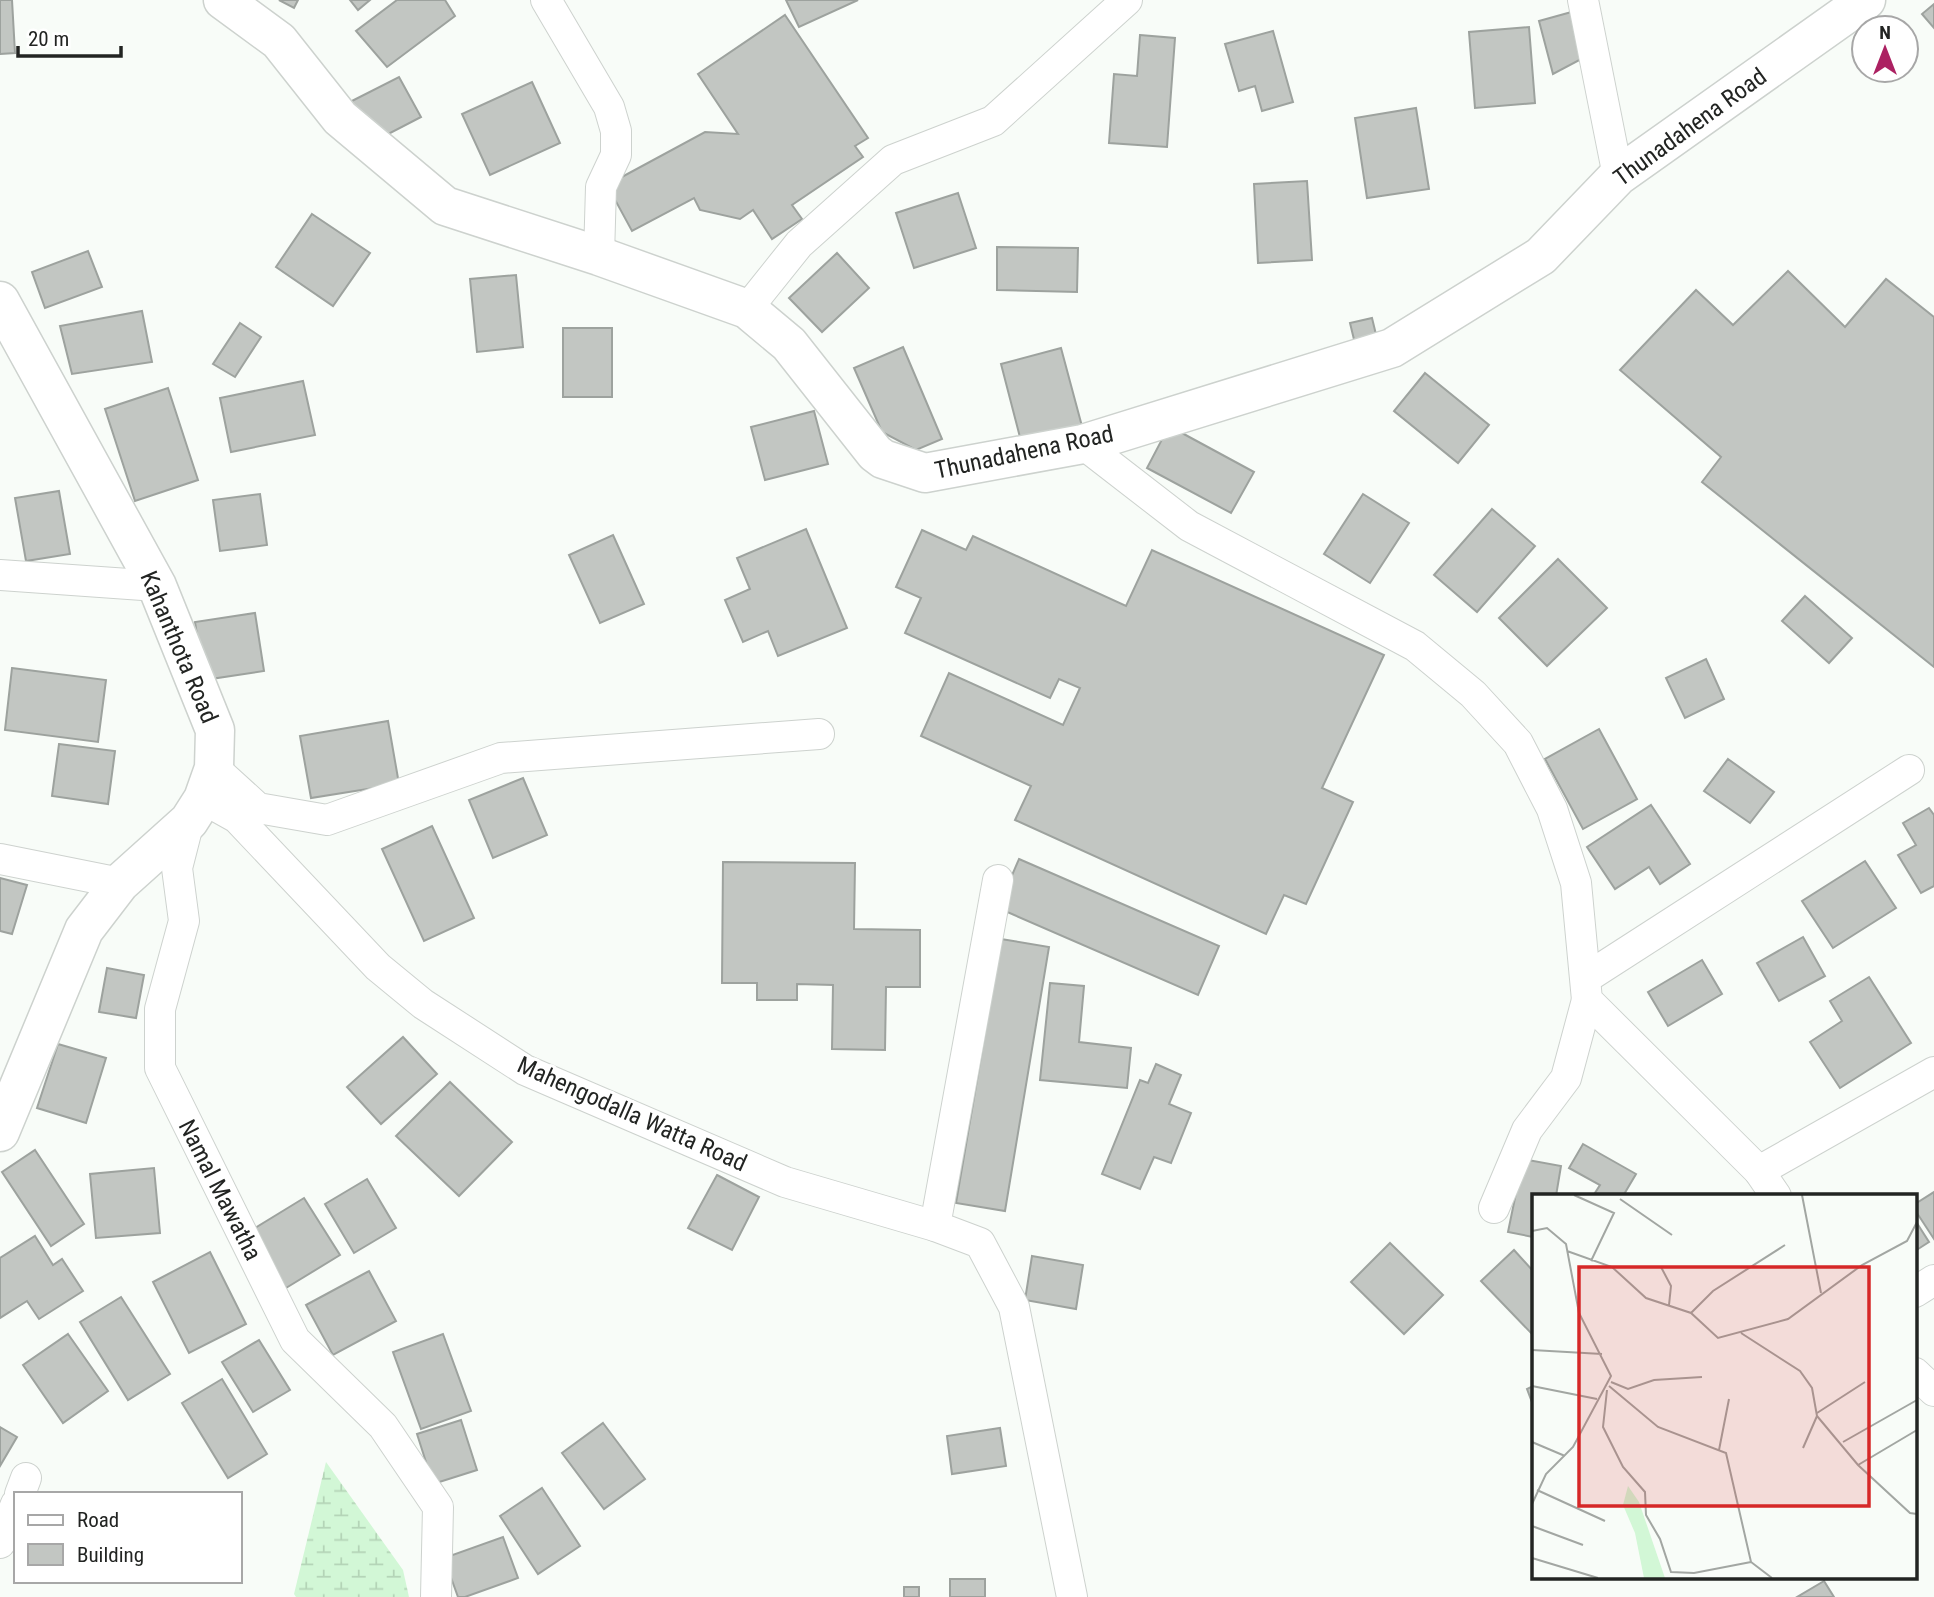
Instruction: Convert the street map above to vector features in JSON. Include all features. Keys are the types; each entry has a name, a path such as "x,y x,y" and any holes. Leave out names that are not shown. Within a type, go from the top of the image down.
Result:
{"street":[{"name":"Thunadahena Road","path":"223,0 279,41 340,118 445,206 599,256 747,309 789,344 875,453 883,459 925,473 1083,444 1392,348 1541,256 1618,176 1866,0"},
{"path":"546,0 609,107 616,131 616,155 601,187 599,256"},
{"path":"747,309 799,244 893,160 993,121 1127,0"},
{"path":"1583,0 1618,176"},
{"name":"Kahanthota Road","path":"0,301 157,586 215,730 202,796"},
{"path":"1083,444 1189,526 1415,646 1473,695 1518,743 1552,809 1576,883 1587,989 1566,1077 1527,1130 1494,1208"},
{"path":"0,575 157,586"},
{"path":"0,1132 84,930 120,883 202,796 327,820 501,758 819,734"},
{"path":"1587,989 1909,769"},
{"name":"Mahengodalla Watta Road","path":"202,796 237,818 378,967 423,1004 525,1070 785,1182 935,1226 980,1244 1014,1307 1072,1597"},
{"name":"Namal Mawatha","path":"202,796 177,868 184,921 160,1009 160,1068 295,1339 383,1426 438,1507 436,1597"},
{"path":"0,859 120,883"},
{"path":"935,1226 998,880"},
{"path":"1587,989 1759,1171 1775,1194"},
{"path":"1759,1171 1934,1072"},
{"path":"1916,1291 1934,1280"},
{"path":"1916,1374 1934,1391"},
{"path":"0,1544 14,1509"}],"green space":[{"path":"326,1462 403,1570 409,1597 296,1597 294,1594"}],"building":[{"path":"0,0 12,0 15,53 0,54"},
{"path":"279,0 298,0 294,8"},
{"path":"350,0 370,0 358,10"},
{"path":"397,0 445,0 455,16 387,67 356,31"},
{"path":"786,0 858,0 799,27"},
{"path":"1934,4 1934,28 1922,14"},
{"path":"1575,11 1587,56 1553,74 1539,21"},
{"path":"785,15 868,138 855,146 863,157 792,205 802,219 772,239 753,210 740,219 700,210 694,198 632,231 607,185 705,132 738,134 698,74"},
{"path":"1529,27 1535,103 1475,108 1469,32"},
{"path":"1273,31 1293,102 1262,111 1255,86 1239,91 1225,44"},
{"path":"1140,35 1175,38 1167,147 1109,143 1114,74 1137,76"},
{"path":"399,77 421,117 371,143 346,104"},
{"path":"532,82 560,143 490,175 462,114"},
{"path":"1416,108 1429,189 1367,198 1355,118"},
{"path":"1307,181 1312,260 1258,263 1254,184"},
{"path":"958,193 976,248 914,268 896,213"},
{"path":"312,214 370,253 333,306 276,267"},
{"path":"997,247 1078,248 1077,292 997,290"},
{"path":"88,251 102,287 45,308 32,272"},
{"path":"837,253 869,288 822,332 789,298"},
{"path":"1788,271 1845,327 1886,279 1934,317 1934,667 1702,482 1721,457 1620,370 1696,290 1733,325"},
{"path":"516,275 523,347 477,352 470,279"},
{"path":"142,311 152,362 72,374 60,326"},
{"path":"1372,318 1380,351 1358,356 1350,323"},
{"path":"240,323 261,337 235,377 213,364"},
{"path":"563,328 612,328 612,397 563,397"},
{"path":"903,347 942,439 916,450 882,432 854,368"},
{"path":"1061,348 1083,430 1022,445 1001,364"},
{"path":"1425,373 1489,425 1458,463 1394,411"},
{"path":"303,381 315,435 231,452 220,398"},
{"path":"168,388 198,480 135,501 105,409"},
{"path":"814,411 828,464 765,480 751,427"},
{"path":"1169,426 1254,472 1231,513 1147,468"},
{"path":"59,491 70,554 26,561 15,498"},
{"path":"260,494 267,545 220,551 213,500"},
{"path":"1363,494 1409,523 1370,583 1324,554"},
{"path":"1492,509 1535,546 1477,612 1434,575"},
{"path":"806,529 847,628 778,656 768,631 743,642 725,600 750,589 737,558"},
{"path":"922,530 966,550 973,536 1126,606 1152,550 1384,655 1322,788 1353,802 1306,904 1284,895 1266,934 1015,820 1031,786 921,736 949,673 1063,725 1080,688 1059,679 1050,698 905,633 921,598 896,587"},
{"path":"613,535 644,604 600,623 569,555"},
{"path":"1558,559 1607,608 1547,666 1499,618"},
{"path":"1805,596 1852,638 1829,663 1782,621"},
{"path":"255,613 264,671 204,680 195,622"},
{"path":"1706,659 1724,699 1685,718 1666,678"},
{"path":"12,668 106,680 98,742 5,730"},
{"path":"388,721 399,784 311,798 300,736"},
{"path":"1599,729 1637,799 1583,829 1545,759"},
{"path":"59,744 115,751 108,804 52,796"},
{"path":"1728,759 1774,792 1750,823 1704,791"},
{"path":"523,778 547,835 493,858 469,800"},
{"path":"1651,805 1690,864 1660,884 1649,867 1615,889 1587,847"},
{"path":"1929,808 1934,815 1934,886 1921,893 1898,855 1916,845 1903,823"},
{"path":"432,826 474,918 424,941 382,849"},
{"path":"1019,859 1219,946 1198,995 998,908"},
{"path":"1865,861 1896,908 1833,948 1802,901"},
{"path":"723,862 855,863 854,929 920,930 920,987 886,987 885,1050 832,1049 833,985 797,984 797,1000 757,1000 757,983 722,983"},
{"path":"0,878 27,885 12,934 0,931"},
{"path":"1803,937 1825,976 1779,1001 1757,963"},
{"path":"1001,939 1049,947 1005,1211 956,1203"},
{"path":"1702,960 1722,994 1668,1026 1648,992"},
{"path":"107,968 144,975 136,1018 99,1012"},
{"path":"1869,977 1911,1043 1840,1088 1810,1042 1842,1021 1830,1001"},
{"path":"1050,983 1084,986 1079,1042 1131,1048 1127,1088 1040,1080"},
{"path":"403,1037 437,1074 381,1124 347,1087"},
{"path":"58,1044 106,1058 86,1123 37,1108"},
{"path":"1156,1064 1181,1075 1169,1104 1191,1113 1171,1163 1154,1157 1140,1189 1102,1174 1140,1080 1148,1083"},
{"path":"450,1082 512,1142 459,1196 396,1136"},
{"path":"1583,1144 1636,1174 1624,1194 1594,1194 1600,1185 1569,1168"},
{"path":"35,1150 84,1224 51,1246 2,1172"},
{"path":"1523,1159 1561,1166 1556,1194 1532,1194 1532,1237 1508,1232"},
{"path":"154,1168 160,1233 96,1238 90,1174"},
{"path":"717,1175 759,1197 732,1250 688,1228"},
{"path":"367,1179 396,1228 354,1253 325,1204"},
{"path":"1934,1192 1934,1239 1916,1212 1916,1203"},
{"path":"304,1198 340,1255 286,1288 250,1231"},
{"path":"1916,1222 1929,1242 1916,1250"},
{"path":"35,1236 53,1265 62,1259 83,1291 39,1319 27,1301 0,1318 0,1258"},
{"path":"1390,1243 1443,1295 1404,1334 1351,1282"},
{"path":"1514,1250 1532,1270 1532,1334 1481,1281"},
{"path":"210,1252 246,1324 189,1353 153,1282"},
{"path":"1032,1256 1083,1265 1076,1309 1025,1300"},
{"path":"369,1271 396,1321 333,1355 306,1305"},
{"path":"121,1297 170,1374 128,1400 80,1322"},
{"path":"68,1334 108,1391 63,1423 23,1365"},
{"path":"443,1334 471,1411 421,1429 393,1352"},
{"path":"259,1340 290,1390 253,1412 222,1362"},
{"path":"222,1379 267,1454 228,1478 182,1403"},
{"path":"1532,1386 1532,1402 1527,1389"},
{"path":"461,1420 477,1470 433,1484 417,1434"},
{"path":"603,1423 645,1479 604,1509 562,1453"},
{"path":"0,1427 17,1437 0,1466"},
{"path":"1000,1428 1006,1466 952,1474 947,1436"},
{"path":"542,1488 580,1546 538,1574 500,1516"},
{"path":"503,1537 518,1578 465,1597 458,1597 444,1558"},
{"path":"950,1579 985,1579 985,1597 950,1597"},
{"path":"1824,1581 1834,1597 1797,1597"},
{"path":"904,1587 919,1587 919,1597 904,1597"}]}
